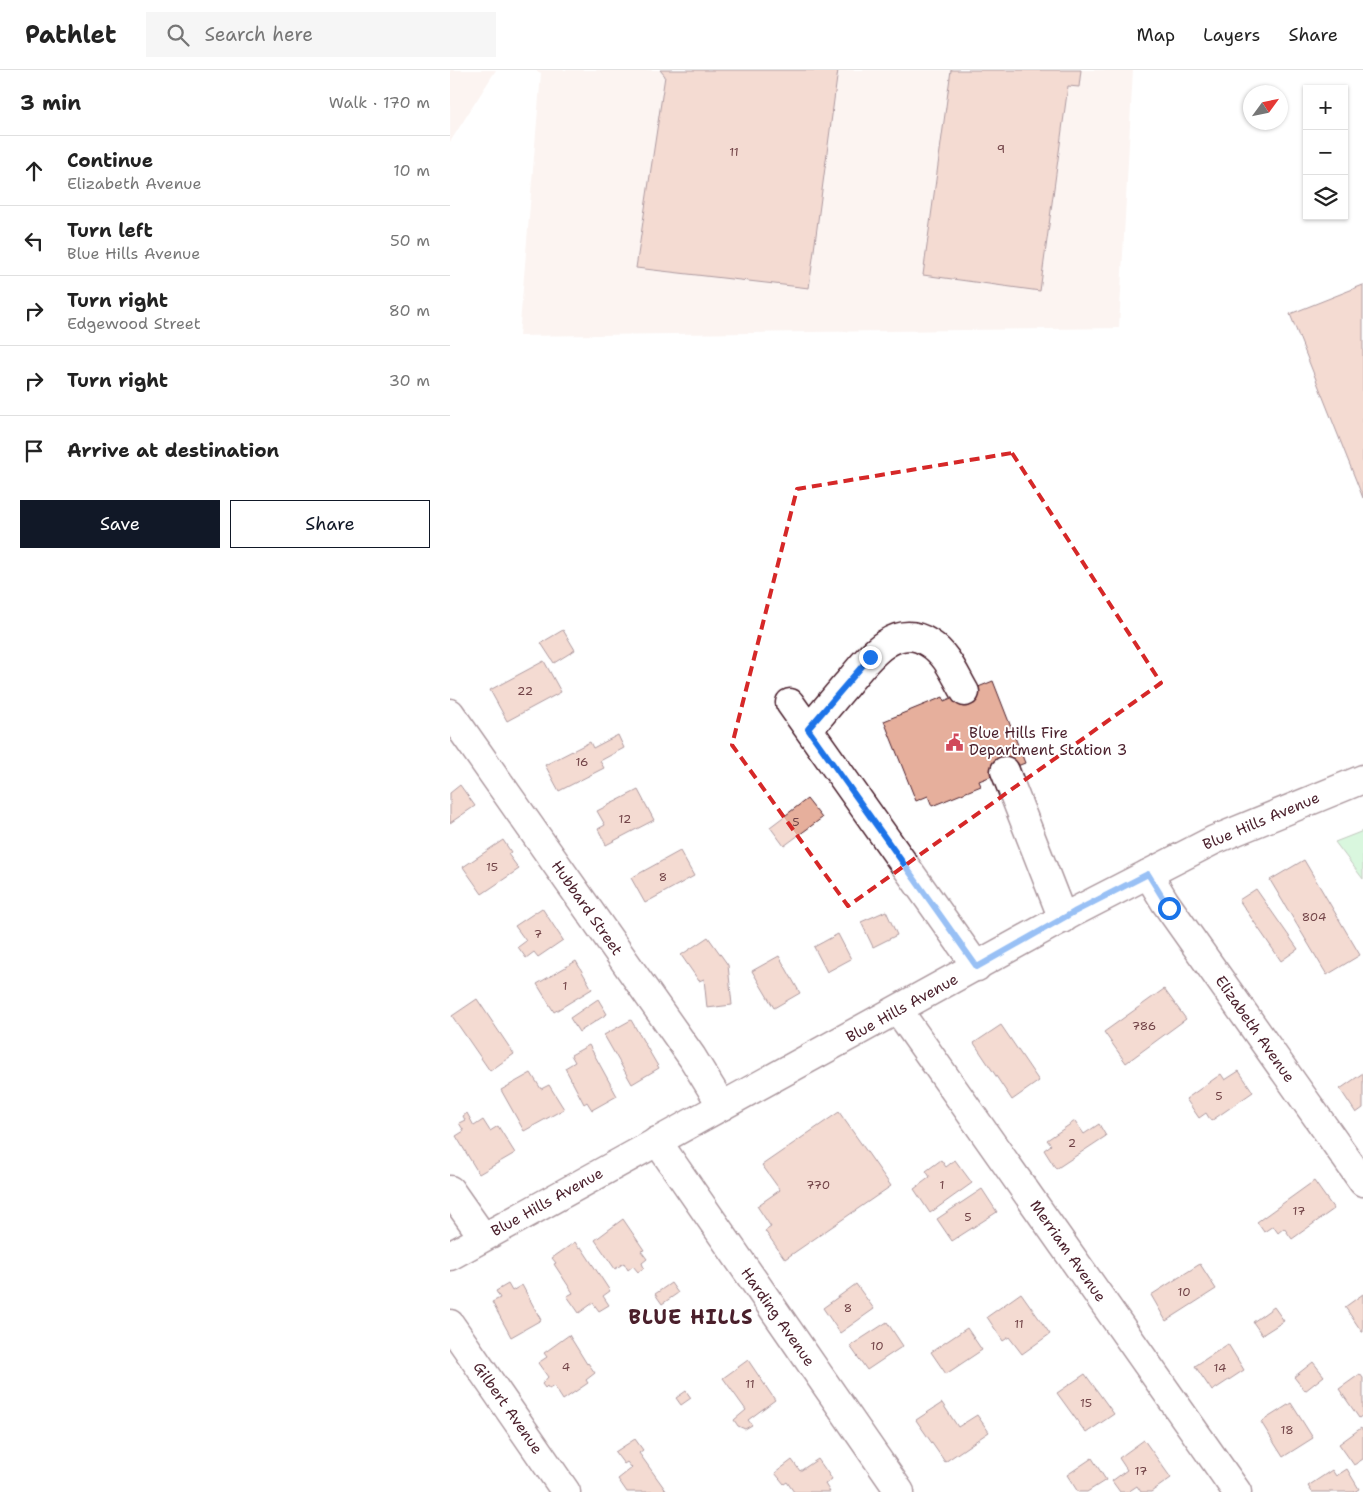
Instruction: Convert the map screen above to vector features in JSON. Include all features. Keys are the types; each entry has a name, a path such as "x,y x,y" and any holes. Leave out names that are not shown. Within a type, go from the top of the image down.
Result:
{"street":[{"path":"808,729 870,657 879,648 900,637 911,636 930,643 950,665 965,692"},
{"path":"790,703 977,967"},
{"name":"Hubbard Street","path":"450,713 692,1057 722,1106"},
{"path":"1005,771 1063,919"},
{"name":"Blue Hills Avenue","path":"450,1256 657,1141 1148,874 1214,840 1363,779"},
{"name":"Elizabeth Avenue","path":"1148,874 1165,902 1363,1182"},
{"name":"Merriam Avenue","path":"898,1010 1237,1492"},
{"name":"Harding Avenue","path":"657,1141 900,1492"},
{"path":"450,1190 483,1237"},
{"name":"Gilbert Avenue","path":"450,1324 566,1492"}],"highlighted area":[{"path":"1012,453 1161,683 848,906 732,745 797,489"}],"shaded area":[{"path":"450,70 496,70 450,142"},
{"path":"535,70 1133,70 1119,328 519,336 541,73"}],"green space":[{"path":"1363,831 1363,879 1335,842"}],"building":[{"path":"660,70 838,70 809,288 636,268 665,76"},
{"path":"951,70 1081,70 1079,87 1068,86 1040,291 923,275"},
{"path":"1363,285 1363,498 1290,314"},
{"path":"563,630 575,650 554,663 541,643"},
{"path":"544,661 561,692 507,721 490,690"},
{"name":"Blue Hills Fire Department Station 3","path":"993,681 1025,763 979,781 981,786 932,806 928,796 916,801 884,721 943,697 944,701"},
{"path":"618,735 624,748 600,761 604,768 559,791 545,765 590,742 593,748"},
{"path":"460,785 475,806 450,823 450,793"},
{"path":"638,790 654,820 606,845 598,829 605,825 597,811"},
{"path":"807,799 822,818 784,846 770,827"},
{"path":"503,840 511,852 508,854 519,869 482,894 463,867"},
{"path":"680,851 694,876 645,903 631,878"},
{"path":"1304,860 1360,955 1327,975 1270,880"},
{"path":"1256,889 1298,949 1281,961 1239,900"},
{"path":"542,908 563,940 538,957 534,952 526,958 518,947 526,941 515,926"},
{"path":"886,911 897,935 873,947 861,922"},
{"path":"838,934 851,959 827,972 814,947"},
{"path":"708,937 728,965 732,1005 707,1008 704,979 699,981 681,955"},
{"path":"779,956 800,993 774,1008 752,971"},
{"path":"576,961 592,989 554,1012 537,984"},
{"path":"1164,989 1186,1019 1126,1063 1104,1032"},
{"path":"477,999 514,1054 490,1071 452,1016"},
{"path":"598,999 607,1014 579,1032 570,1018"},
{"path":"631,1020 659,1068 632,1084 604,1035"},
{"path":"1001,1025 1039,1081 1012,1100 974,1043"},
{"path":"589,1045 617,1096 592,1110 587,1102 584,1104 565,1068 575,1062 571,1055"},
{"path":"1239,1071 1253,1092 1211,1121 1206,1113 1199,1118 1186,1099 1221,1074 1225,1080"},
{"path":"531,1073 541,1089 549,1085 564,1109 524,1131 501,1090"},
{"path":"1363,1073 1363,1108 1356,1113 1340,1089"},
{"path":"839,1112 891,1186 785,1259 765,1231 771,1227 757,1206 780,1190 762,1165"},
{"path":"467,1113 474,1126 483,1120 490,1131 498,1126 515,1153 479,1174 456,1136 464,1131 459,1123 465,1120 463,1116"},
{"path":"1075,1121 1084,1134 1099,1124 1106,1136 1056,1169 1044,1150 1051,1145 1047,1140"},
{"path":"941,1160 946,1167 955,1160 972,1183 930,1213 914,1189 930,1177 926,1171"},
{"path":"1314,1181 1334,1209 1292,1239 1284,1228 1278,1233 1273,1226 1264,1232 1257,1222"},
{"path":"982,1189 997,1212 952,1241 937,1219"},
{"path":"623,1219 644,1250 641,1251 647,1259 642,1263 644,1268 638,1272 633,1266 628,1270 624,1263 615,1269 595,1240"},
{"path":"575,1242 579,1248 581,1247 610,1291 603,1296 609,1305 599,1311 593,1303 579,1313 567,1296 573,1293 554,1264 556,1263 552,1258"},
{"path":"1200,1264 1216,1289 1166,1321 1151,1295"},
{"path":"671,1283 678,1293 662,1304 655,1294"},
{"path":"508,1284 512,1291 522,1285 541,1320 511,1337 492,1302 500,1298 496,1291"},
{"path":"856,1284 874,1309 840,1333 823,1308"},
{"path":"1021,1293 1050,1334 1022,1354 1009,1337 1003,1341 987,1317"},
{"path":"1363,1294 1363,1332 1362,1332 1345,1307"},
{"path":"1274,1307 1284,1321 1262,1335 1253,1322"},
{"path":"887,1322 903,1346 867,1370 850,1346"},
{"path":"967,1328 982,1350 946,1374 931,1352"},
{"path":"569,1335 587,1364 595,1373 586,1380 588,1383 563,1400 554,1386 549,1389 547,1386 545,1388 542,1384 548,1377 538,1363 547,1357 544,1353"},
{"path":"1228,1344 1244,1370 1212,1391 1195,1366"},
{"path":"748,1360 775,1400 748,1420 752,1425 745,1429 738,1426 734,1420 746,1410 723,1378"},
{"path":"1313,1362 1324,1376 1305,1391 1294,1377"},
{"path":"1085,1374 1114,1414 1086,1433 1057,1393"},
{"path":"1360,1374 1363,1378 1363,1415 1359,1418 1339,1389"},
{"path":"686,1391 691,1398 681,1405 676,1398"},
{"path":"942,1403 958,1427 977,1415 989,1432 945,1462 916,1420"},
{"path":"1291,1403 1313,1438 1283,1457 1261,1422"},
{"path":"1361,1428 1363,1431 1363,1459 1354,1465 1339,1444"},
{"path":"635,1439 643,1450 639,1453 667,1492 627,1492 618,1479 632,1468 627,1462 624,1464 615,1452"},
{"path":"1144,1440 1171,1478 1151,1492 1141,1492 1137,1486 1128,1492 1120,1492 1112,1481 1127,1470 1119,1458"},
{"path":"1092,1458 1106,1480 1087,1492 1078,1492 1067,1475"},
{"path":"818,1459 832,1479 825,1484 830,1492 794,1492 787,1482 784,1484 775,1473 792,1460 800,1471"},
{"path":"1347,1469 1359,1489 1354,1492 1312,1492 1308,1486 1332,1470 1336,1476"}],"place":[{"name":"Blue Hills Fire Department Station 3","path":"955,742"}],"district":[{"name":"BLUE HILLS","path":"691,1317"}],"route":[{"path":"870,657 808,729 977,967 1074,912 1148,874 1169,908"}]}
